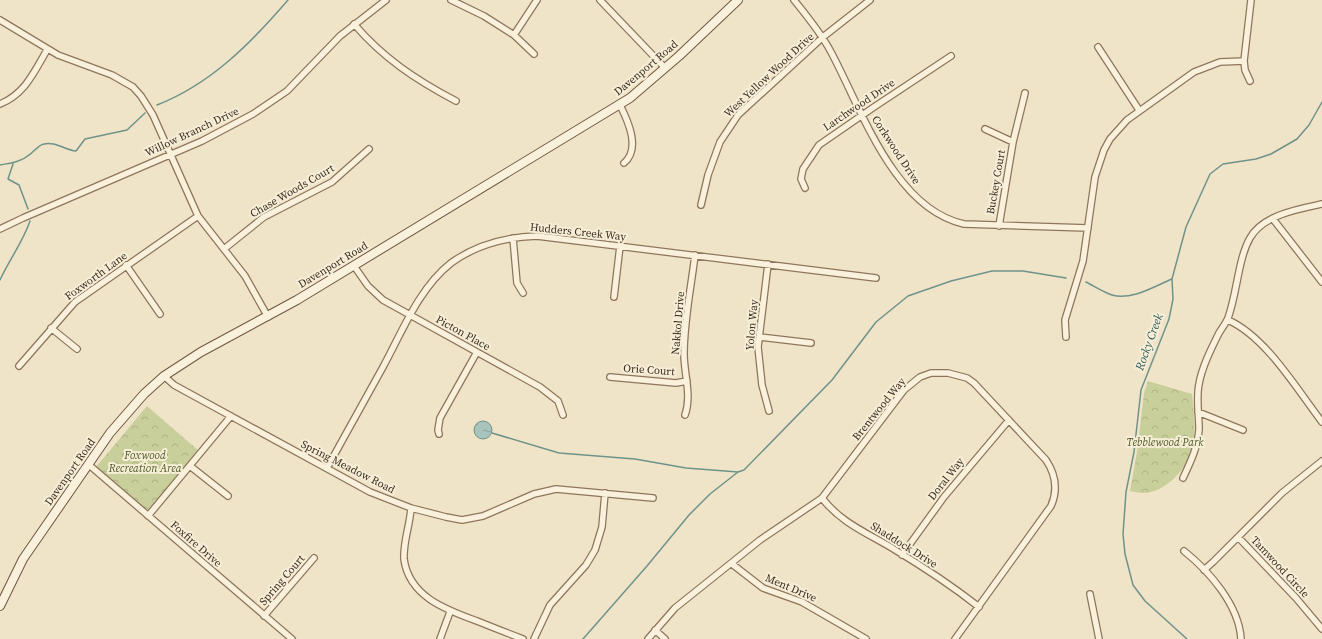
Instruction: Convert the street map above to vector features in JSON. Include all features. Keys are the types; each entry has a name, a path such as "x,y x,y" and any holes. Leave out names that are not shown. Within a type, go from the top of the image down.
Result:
{"street":[{"name":"Willow Branch Drive","path":"0,229 231,127 277,99 295,84 332,43 386,0"},
{"path":"451,0 484,16 514,34 534,54"},
{"path":"514,34 538,0"},
{"path":"600,0 665,68"},
{"name":"Davenport Road","path":"0,606 23,559 88,464 120,421 145,393 164,376 201,352 268,317 354,266 620,105 665,68 738,0"},
{"name":"Corkwood Drive","path":"794,0 823,37 870,132 901,179 925,206 942,217 955,222 976,226 1088,228"},
{"name":"West Yellow Wood Drive","path":"701,205 712,160 729,126 751,102 823,37 870,0"},
{"path":"1250,81 1245,70 1244,60 1251,0"},
{"path":"0,20 47,50 112,75 133,87 146,102 198,216 245,276 268,317"},
{"path":"354,24 375,47 401,69 424,84 456,101"},
{"path":"1098,47 1139,110"},
{"path":"0,104 13,98 23,90 47,50"},
{"name":"Larchwood Drive","path":"805,188 801,179 801,174 813,152 826,140 951,56"},
{"path":"1066,337 1065,320 1081,272 1095,177 1104,150 1120,126 1139,110 1183,78 1206,66 1220,62 1244,60"},
{"name":"Buckey Court","path":"999,226 1013,142 1025,94"},
{"path":"620,105 628,123 632,142 631,152 624,163"},
{"name":"Buckey Court","path":"985,129 1013,142"},
{"name":"Chase Woods Court","path":"224,249 264,217 332,182 369,149"},
{"path":"1183,478 1197,443 1197,392 1201,374 1219,333 1228,320 1248,243 1255,232 1273,219 1296,210 1322,204"},
{"name":"Foxworth Lane","path":"18,366 75,302 198,216"},
{"path":"1273,219 1322,282"},
{"name":"Hudders Creek Way","path":"328,468 411,316 432,282 452,263 487,243 513,238 537,236 876,278"},
{"path":"513,238 517,283 523,293"},
{"path":"614,297 620,246"},
{"name":"Nakkol Drive","path":"685,415 689,405 684,356 684,338 695,255"},
{"name":"Yolon Way","path":"768,264 760,337 759,361 762,385 769,411"},
{"path":"126,265 160,314"},
{"name":"Picton Place","path":"354,266 377,295 411,316 527,379 560,403 562,415"},
{"path":"1228,320 1240,325 1257,339 1322,422"},
{"path":"51,328 77,350"},
{"path":"760,337 811,343"},
{"path":"439,434 438,430 440,418 477,352"},
{"name":"Brentwood Way","path":"648,639 675,608 732,564 760,540 822,498 904,390 924,375 939,372 958,374 974,383 1050,466 1055,480 1056,491 1052,506 1044,518 955,639"},
{"name":"Spring Meadow Road","path":"164,376 174,385 370,492 411,508 446,518 467,519 483,516 534,494 550,490 563,489 653,498"},
{"name":"Orie Court","path":"610,377 676,383 687,381"},
{"path":"1198,412 1243,430"},
{"path":"148,516 231,416"},
{"name":"Doral Way","path":"902,555 944,497 1009,420"},
{"name":"Tamwood Circle","path":"1204,570 1282,493 1322,461"},
{"name":"Foxfire Drive","path":"88,464 292,639"},
{"path":"190,466 228,496"},
{"path":"534,639 550,605 586,565 595,550 602,527 605,493"},
{"name":"Shaddock Drive","path":"822,498 842,519 902,555 979,607"},
{"path":"411,508 404,549 408,571 424,595 436,605 450,612 523,639"},
{"name":"Tamwood Circle","path":"1238,537 1296,598 1322,629"},
{"path":"1184,551 1204,570 1232,609 1237,621 1241,639"},
{"name":"Spring Court","path":"264,616 314,558"},
{"name":"Ment Drive","path":"732,564 763,588 802,602 866,639"},
{"path":"1090,594 1099,639"},
{"path":"440,639 450,612"},
{"path":"655,630 665,639"}],"green space":[{"name":"Tebblewood Park","path":"1148,381 1192,394 1194,429 1190,457 1181,471 1168,484 1153,492 1143,493 1130,491 1137,452 1144,393"},
{"name":"Foxwood Recreation Area","path":"147,406 199,451 150,509 145,509 96,467"}],"water":[{"path":"483,421 489,424 492,430 489,436 483,439 477,436 474,430 477,424"}],"waterway":[{"path":"157,105 195,86 229,61 260,32 288,0"},
{"name":"Rocky Creek","path":"1187,639 1145,601 1133,585 1125,554 1123,534 1126,492 1134,452 1141,390 1169,319 1173,299 1172,279 1186,227 1210,174 1223,164 1256,159 1271,154 1297,139 1309,125 1322,102"},
{"path":"0,165 22,159 31,154 40,146 48,143 76,151 85,139 127,130 145,113"},
{"path":"13,164 8,179 19,185 28,209"},
{"path":"0,280 24,236 30,221"},
{"path":"492,433 559,453 635,459 686,468 738,472 744,470 832,380 876,322 908,296 951,281 992,271 1023,271 1066,278"},
{"path":"1086,282 1109,294 1127,296 1143,292 1172,279"},
{"path":"583,639 647,566 689,515 710,494 738,472"}]}
